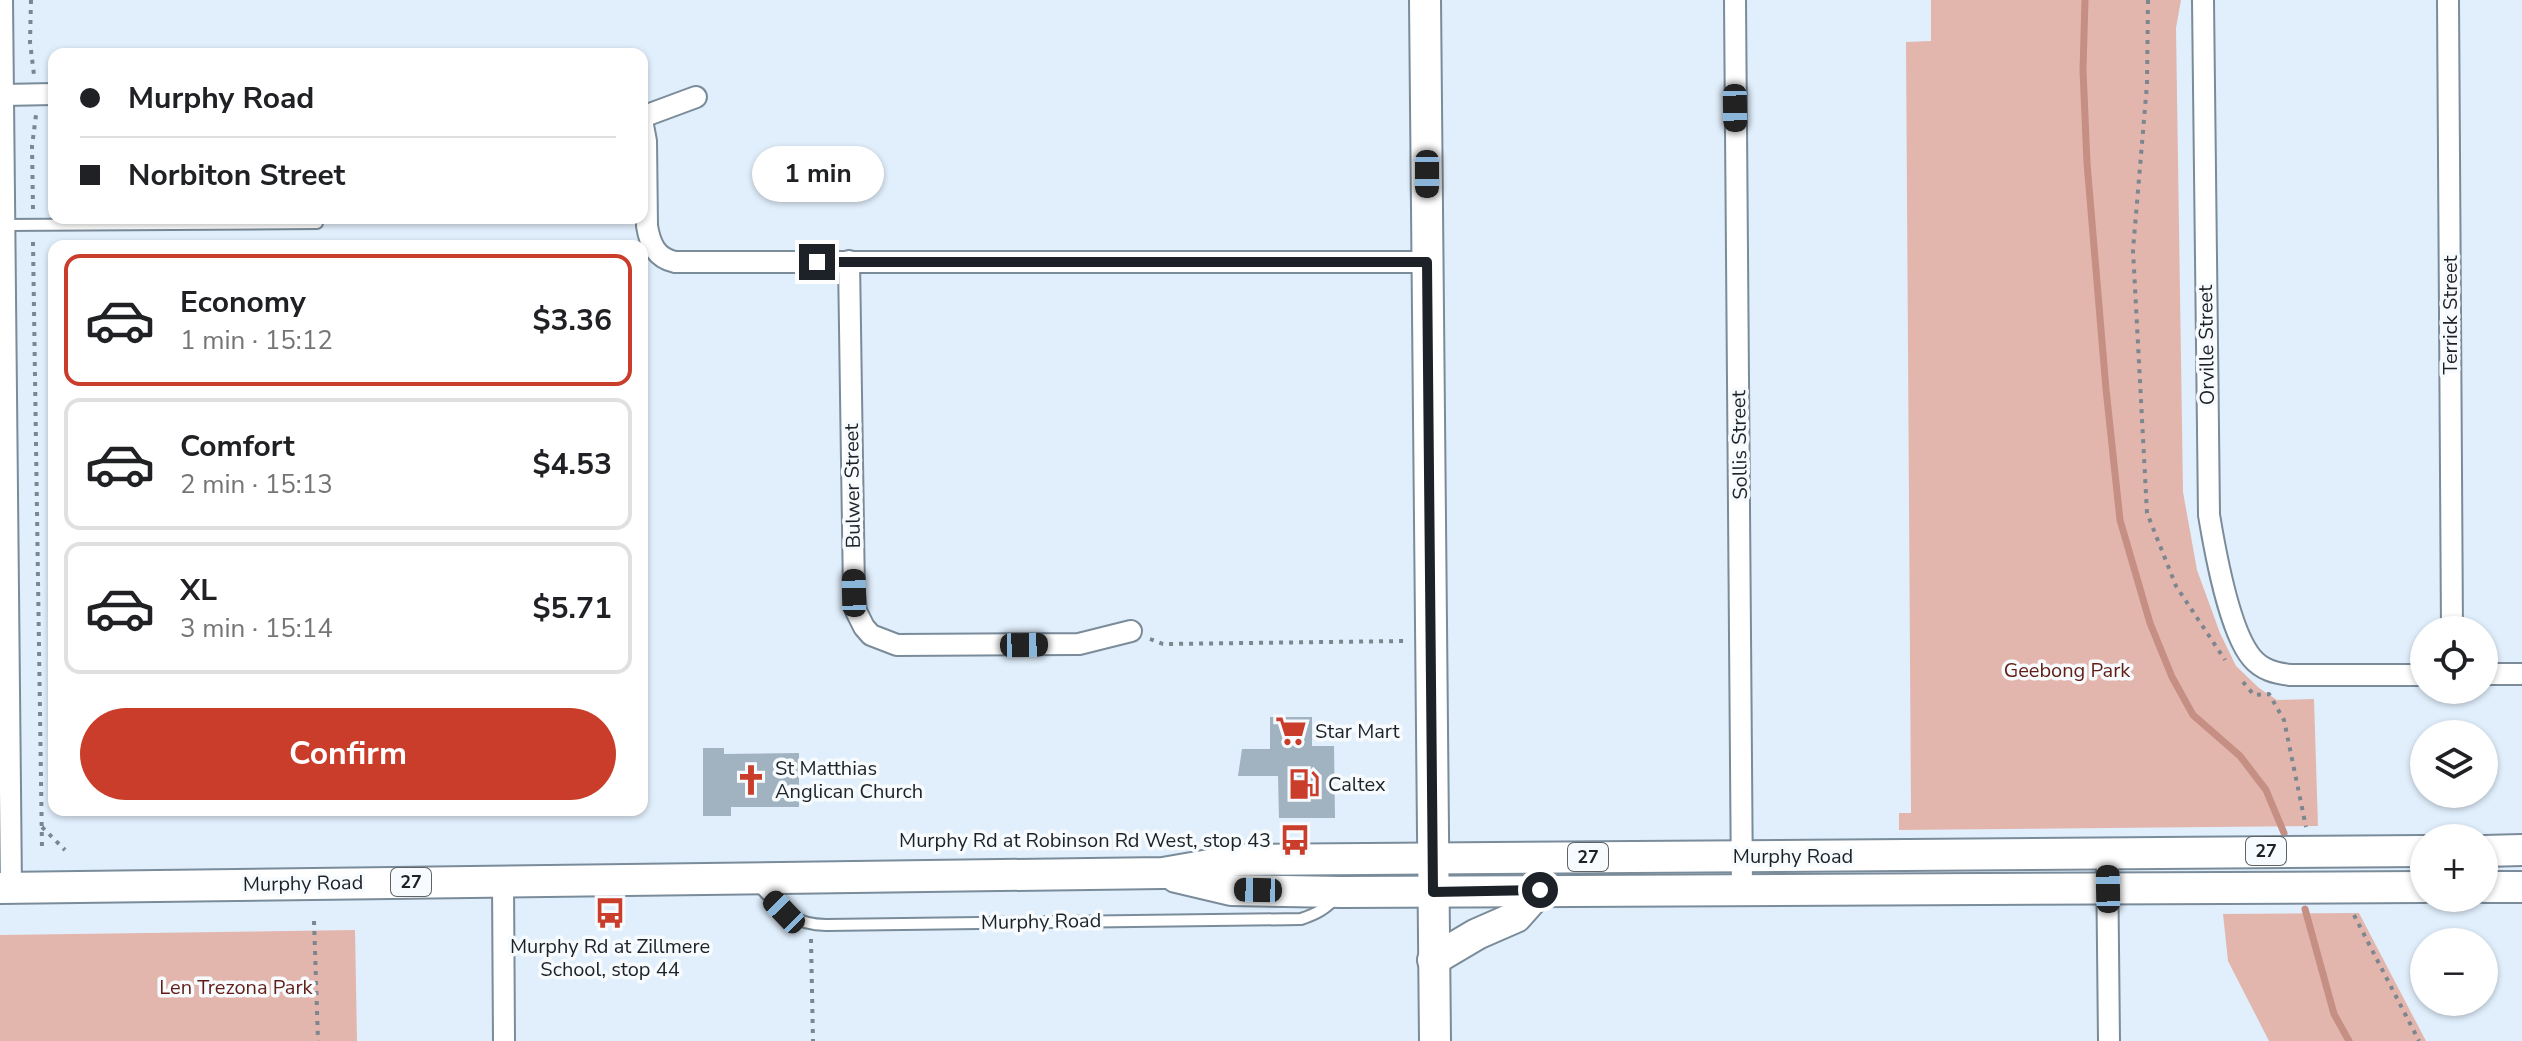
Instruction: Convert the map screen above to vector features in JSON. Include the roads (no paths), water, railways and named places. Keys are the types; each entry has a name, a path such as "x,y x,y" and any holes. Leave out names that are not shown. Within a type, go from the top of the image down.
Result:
{"main road":[{"path":"1425,0 1435,1041"},
{"path":"2498,851 2522,850"},
{"name":"Murphy Road","path":"6,888 1163,873 1238,860 2410,851"},
{"name":"Murphy Road","path":"1163,873 1231,890 1341,892 2410,887"},
{"path":"2498,887 2522,887"},
{"path":"1433,960 1477,934 1516,917 1540,890"}],"street":[{"path":"2,0 6,888"},
{"name":"Sollis Street","path":"1735,0 1742,889"},
{"name":"Orville Street","path":"2203,0 2209,515 2215,555 2237,631 2252,658 2272,672 2290,675 2410,675"},
{"name":"Terrick Street","path":"2448,0 2452,616"},
{"path":"2,95 48,94"},
{"path":"648,116 696,97"},
{"path":"647,224 653,248 666,260 690,263 1427,262"},
{"name":"Bulwer Street","path":"849,261 854,593 856,611 864,627 882,641 915,647 1079,644 1131,631"},
{"path":"2498,674 2522,674"},
{"path":"2107,853 2109,1041"},
{"path":"503,881 504,1041"}],"lane":[{"path":"4,225 175,224"},
{"name":"Murphy Road","path":"751,877 784,912 810,924 1291,919 1316,914 1341,892"}],"waterway":[{"path":"2085,0 2083,70 2087,163 2120,520 2150,623 2172,677 2193,715 2240,756 2266,790 2284,833"},
{"path":"2305,909 2334,1014 2349,1041"}],"place":[{"name":"Star Mart","path":"1291,731"},
{"name":"St Matthias Anglican Church","path":"751,780"},
{"name":"Caltex","path":"1304,784"},
{"name":"Murphy Rd at Robinson Rd West, stop 43","path":"1295,840"},
{"name":"Murphy Rd at Zillmere School, stop 44","path":"610,913"}],"park label":[{"name":"Geebong Park","path":"2067,670"},
{"name":"Len Trezona Park","path":"236,987"}]}
